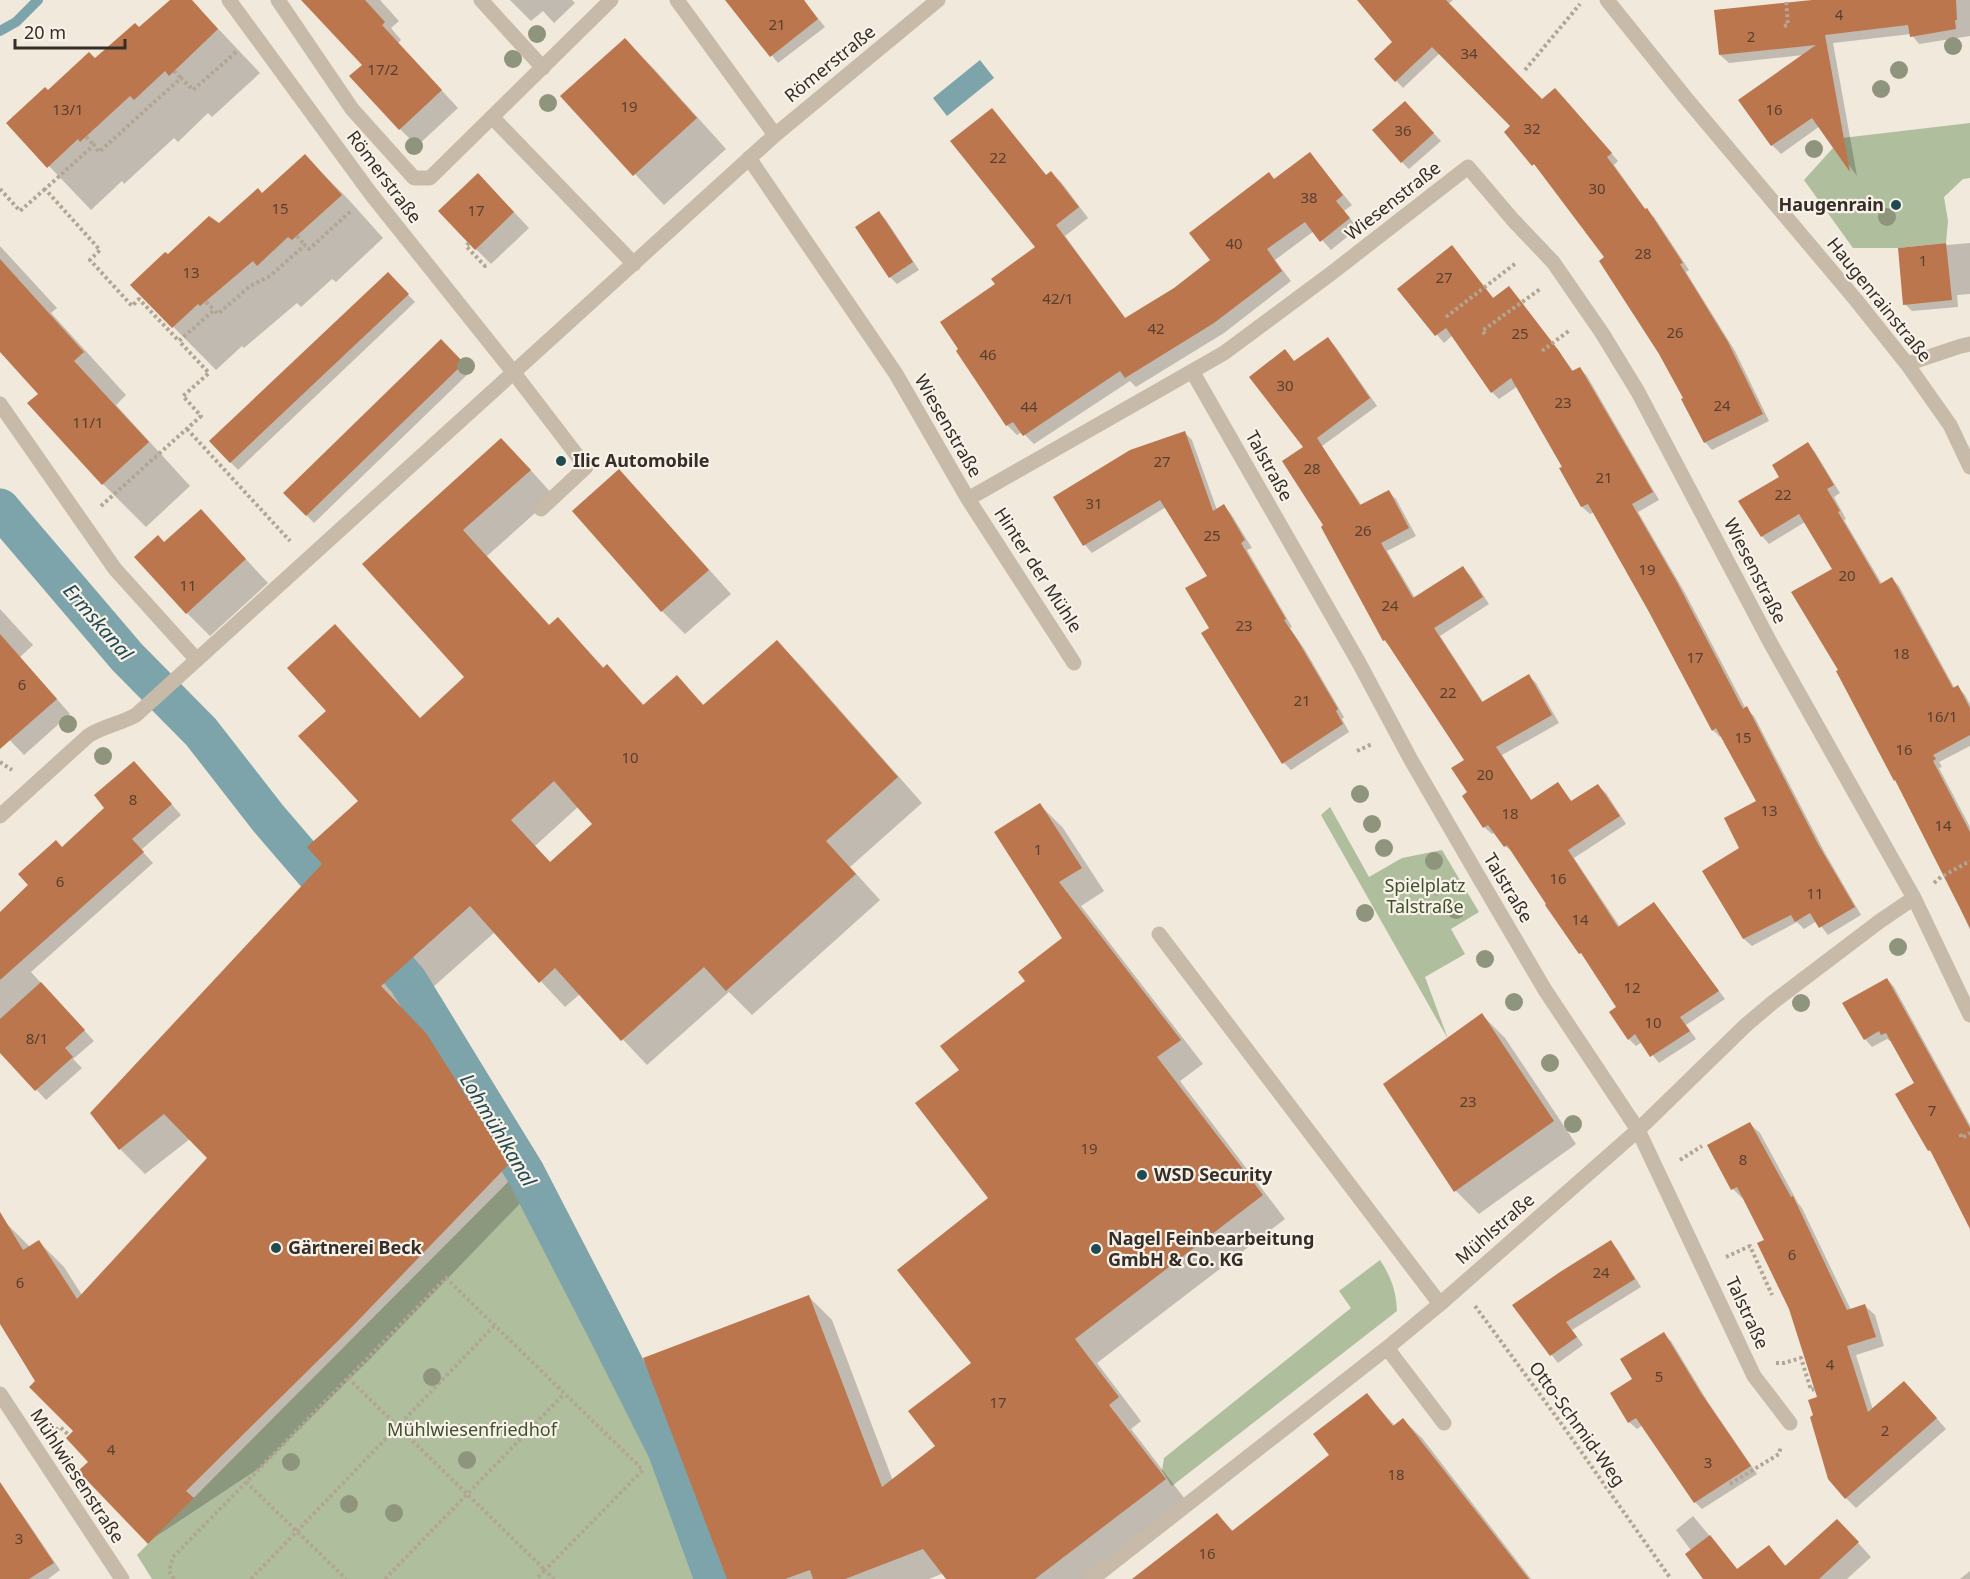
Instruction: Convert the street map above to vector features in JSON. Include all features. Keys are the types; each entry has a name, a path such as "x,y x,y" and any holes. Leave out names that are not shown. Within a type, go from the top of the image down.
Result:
{"street":[{"name":"Römerstraße","path":"229,0 371,194 514,373"},
{"name":"Römerstraße","path":"278,0 352,108 414,178 430,178 611,0"},
{"path":"481,0 543,68"},
{"path":"676,0 775,135"},
{"name":"Römerstraße","path":"0,816 88,736 99,729 123,722 136,715 749,158 939,0"},
{"name":"Haugenrainstraße","path":"1607,0 1907,364 1950,425 1970,467"},
{"path":"493,118 634,264"},
{"name":"Wiesenstraße","path":"749,158 896,374 968,499 1224,353 1468,167 1562,274 1590,314 1645,405 1771,644 1914,898 1970,1016"},
{"path":"1907,364 1970,344"},
{"name":"Talstraße","path":"1192,371 1363,669 1411,760 1545,990 1638,1130 1754,1376 1790,1424"},
{"path":"514,373 586,467 541,508"},
{"path":"0,404 116,569 197,660"},
{"name":"Hinter der Mühle","path":"968,499 1074,663"},
{"name":"Mühlstraße","path":"1092,1579 1440,1304 1638,1130 1746,1025 1880,921 1914,898"},
{"path":"1159,934 1440,1304"},
{"path":"1387,1347 1444,1423"},
{"name":"Mühlwiesenstraße","path":"0,1394 122,1579"}],"path":[{"path":"1525,70 1584,0"},
{"path":"1784,26 1788,26 1786,0"},
{"path":"174,71 193,90 255,35"},
{"path":"86,137 99,152 181,78"},
{"path":"0,189 20,211 94,145"},
{"path":"45,189 100,250 90,260 132,306 139,299 209,373 183,396 201,416 82,522"},
{"path":"297,236 309,249 371,194"},
{"path":"469,243 466,246 484,266 488,262"},
{"path":"206,302 218,314 250,286 270,276 305,245"},
{"path":"1446,317 1538,246"},
{"path":"1485,334 1482,331 1562,274"},
{"path":"179,341 214,310"},
{"path":"1542,351 1590,314"},
{"path":"187,429 306,559"},
{"path":"1941,877 1970,861"},
{"path":"1435,895 1462,881"},
{"path":"1960,1134 1962,1138 1970,1133"},
{"path":"1704,1268 1750,1246 1772,1295"},
{"path":"174,1579 169,1571 173,1557 446,1278 643,1470 536,1579"},
{"name":"Otto-Schmid-Weg","path":"1460,1285 1671,1579"},
{"path":"251,1579 494,1326"},
{"path":"1746,1358 1784,1363 1801,1358 1811,1390 1814,1389"},
{"path":"348,1378 554,1579"},
{"path":"385,1579 564,1394"},
{"path":"1730,1484 1779,1454 1790,1424"},
{"path":"246,1482 346,1579"}],"green space":[{"name":"Haugenrain","path":"1970,123 1970,178 1963,179 1944,197 1948,221 1946,243 1898,248 1853,248 1804,180 1842,138"},
{"name":"Spielplatz Talstraße","path":"1330,807 1369,877 1402,858 1442,850 1479,912 1451,929 1465,954 1425,977 1448,1039 1321,815"},
{"name":"Mühlwiesenfriedhof","path":"510,1180 666,1489 690,1543 702,1579 152,1579 137,1555"},
{"path":"1380,1260 1392,1284 1397,1311 1172,1486 1162,1471 1164,1458 1351,1308 1339,1291"}],"water":[{"path":"980,60 994,78 947,116 933,98"}],"building":[{"path":"170,0 192,0 218,29 169,76 165,71 134,100 130,96 80,142 78,139 47,168 6,123 45,87 48,90 89,52 95,58 135,23 139,27"},
{"path":"301,0 365,0 385,22 382,25 442,90 399,130 349,76 362,65"},
{"path":"725,0 804,0 818,19 770,57"},
{"path":"1357,0 1446,0 1542,99 1555,88 1612,153 1607,157 1645,209 1647,208 1683,263 1680,264 1728,342 1763,414 1704,443 1659,354 1599,261 1604,257 1534,164 1532,166 1504,132 1510,126 1432,47 1395,82 1374,59 1392,42"},
{"path":"1812,0 1956,0 1956,29 1910,37 1908,25 1825,35 1850,172 1812,118 1771,146 1738,100 1816,45 1719,55 1714,10"},
{"path":"625,38 697,118 633,176 560,96"},
{"path":"1405,101 1434,133 1401,163 1372,130"},
{"path":"992,108 1046,175 1051,171 1079,207 1056,225 1125,318 1174,288 1210,260 1189,233 1269,172 1274,179 1310,152 1343,195 1336,201 1350,218 1320,242 1305,222 1267,249 1282,271 1214,323 1125,378 1120,371 1023,436 1013,422 1006,426 956,351 958,349 940,322 995,284 991,279 1035,247 950,141"},
{"path":"305,154 342,195 292,240 288,237 257,266 253,261 200,306 198,304 172,328 130,285 165,252 168,254 209,216 219,223 258,188 262,193"},
{"path":"478,173 514,212 475,250 438,211"},
{"path":"879,211 913,262 889,278 855,227"},
{"path":"1946,243 1952,300 1903,305 1898,248"},
{"path":"1452,245 1493,298 1509,286 1572,371 1580,367 1653,492 1632,504 1678,584 1743,709 1747,706 1818,844 1855,907 1819,928 1810,913 1795,922 1791,915 1743,939 1702,871 1739,848 1724,818 1756,801 1716,728 1712,731 1588,504 1581,507 1559,468 1562,467 1511,378 1491,393 1446,328 1435,336 1397,289"},
{"path":"0,259 84,352 74,361 149,442 102,485 27,403 38,394 0,352"},
{"path":"388,272 409,294 230,463 209,441"},
{"path":"1328,337 1370,398 1313,441 1317,438 1360,505 1389,490 1409,528 1381,543 1413,598 1463,566 1483,597 1434,628 1482,702 1529,674 1552,715 1496,747 1531,800 1558,782 1571,801 1598,784 1620,816 1568,850 1618,927 1654,902 1719,991 1680,1017 1690,1031 1650,1057 1635,1034 1628,1040 1609,1012 1616,1007 1581,953 1579,954 1545,905 1507,845 1504,847 1488,825 1483,828 1462,796 1467,792 1451,768 1464,760 1385,640 1383,641 1321,527 1323,525 1282,461 1303,447 1249,377 1285,349 1294,361"},
{"path":"441,339 464,363 306,516 283,493"},
{"path":"1185,431 1213,511 1224,504 1245,540 1241,543 1338,709 1336,711 1343,724 1282,764 1201,633 1209,628 1185,588 1207,576 1160,500 1083,546 1053,497 1130,450"},
{"path":"501,438 531,470 463,530 549,625 558,617 603,668 607,664 643,705 677,675 703,705 777,640 898,777 826,841 856,874 726,991 704,967 621,1041 555,968 539,983 470,906 381,986 426,1033 509,1164 347,1332 186,1491 194,1498 148,1544 78,1471 88,1462 66,1438 73,1431 29,1387 35,1381 0,1324 0,1212 23,1250 39,1240 77,1299 207,1158 164,1114 119,1150 90,1113 322,864 307,847 358,801 298,736 326,711 287,668 335,624 420,718 464,677 362,564","holes":["554,781 592,824 550,862 511,820"]},
{"path":"1808,442 1834,485 1827,489 1840,511 1838,512 1880,584 1892,577 1953,688 1958,685 1970,708 1970,735 1933,755 1936,759 1933,761 1970,832 1970,928 1895,780 1836,671 1838,670 1791,592 1832,569 1799,514 1761,537 1738,501 1779,477 1772,465"},
{"path":"619,469 709,570 661,612 572,511"},
{"path":"201,509 246,559 186,614 134,557 158,535 164,542"},
{"path":"0,634 57,699 0,749"},
{"path":"134,761 172,804 132,839 144,852 0,980 0,912 28,885 18,874 56,840 62,847 104,808 94,795"},
{"path":"1040,803 1082,868 1059,882 1181,1040 1157,1057 1263,1195 1075,1339 1119,1397 1109,1405 1166,1479 1035,1579 946,1579 923,1549 845,1579 813,1579 810,1570 785,1579 727,1579 643,1358 809,1295 882,1487 935,1446 908,1411 971,1363 897,1270 988,1198 915,1103 959,1070 940,1046 1025,981 1018,972 1062,938 994,832"},
{"path":"1887,978 1970,1128 1970,1229 1930,1150 1928,1151 1895,1094 1914,1083 1886,1033 1881,1035 1879,1031 1864,1040 1842,1003"},
{"path":"41,982 85,1030 65,1048 73,1057 35,1091 0,1053 0,1019"},
{"path":"1482,1013 1554,1121 1454,1192 1383,1084"},
{"path":"1750,1122 1791,1197 1793,1196 1847,1310 1865,1304 1876,1337 1847,1346 1868,1412 1904,1381 1937,1418 1845,1499 1828,1479 1810,1417 1813,1415 1808,1400 1817,1397 1789,1309 1757,1243 1764,1240 1737,1187 1731,1190 1707,1145"},
{"path":"1611,1240 1635,1279 1566,1322 1577,1337 1550,1356 1512,1305"},
{"path":"1664,1332 1701,1393 1751,1466 1694,1503 1636,1418 1628,1423 1610,1393 1632,1379 1620,1359"},
{"path":"1367,1393 1393,1426 1403,1418 1529,1579 1132,1579 1217,1513 1232,1531 1329,1455 1313,1434"},
{"path":"0,1482 54,1563 29,1579 0,1579"},
{"path":"1837,1519 1859,1542 1819,1579 1703,1579 1685,1554 1710,1535 1737,1569 1769,1545 1785,1566"}],"waterway":[{"path":"0,31 16,22 38,0"},
{"name":"Lohmühlkanal","path":"0,508 127,657 201,732 268,818 408,981 525,1172 603,1323 667,1450 714,1579"}],"place":[{"name":"Haugenrain","path":"1896,205"},
{"name":"Ilic Automobile","path":"561,461"},
{"name":"WSD Security","path":"1142,1175"},
{"name":"Gärtnerei Beck","path":"276,1248"},
{"name":"Nagel Feinbearbeitung GmbH & Co. KG","path":"1096,1249"}],"water label":[{"name":"Ermskanal","path":"98,622"}]}
